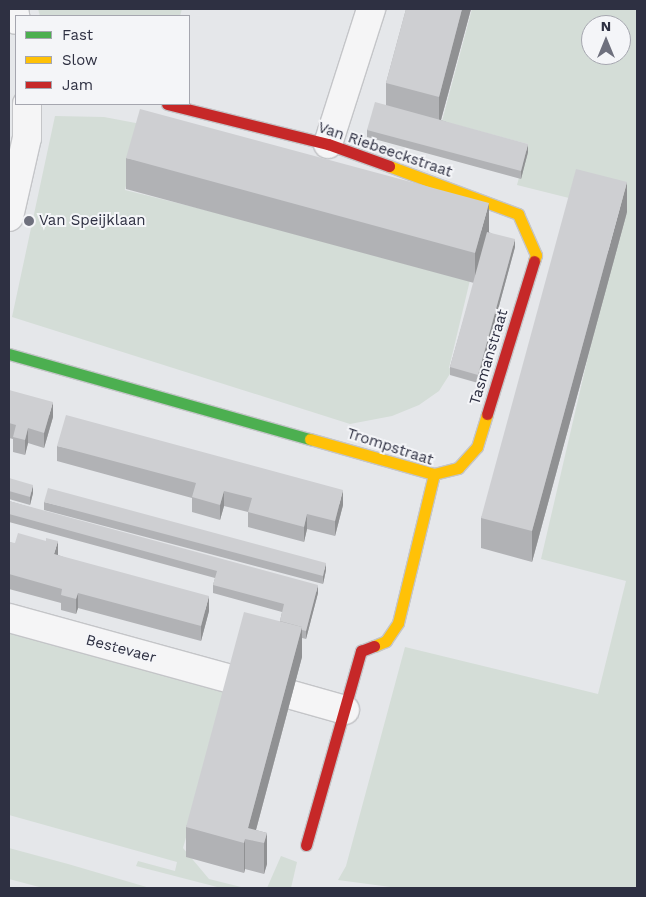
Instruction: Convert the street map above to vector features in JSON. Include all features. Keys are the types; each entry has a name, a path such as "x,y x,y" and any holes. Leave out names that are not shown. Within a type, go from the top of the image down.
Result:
{"street":[{"path":"328,144 371,9"},
{"path":"9,216 27,138 27,105"},
{"name":"Van Riebeeckstraat","path":"171,105 328,144 506,207 518,214 524,226"},
{"name":"Tasmanstraat","path":"434,474 458,468 477,447 536,255 524,226"},
{"name":"Trompstraat","path":"9,354 434,474 398,623 386,641 361,651 306,845"},
{"name":"Bestevaer","path":"9,618 234,680"},
{"path":"292,695 345,710"}],"shaded area":[{"path":"38,9 182,9 180,15 40,15"},
{"path":"472,9 637,9 637,888 398,888 338,880 346,866 405,647 598,694 626,581 541,559 623,206 569,198 517,185 528,144 442,121"},
{"path":"55,116 104,117 141,124 125,190 471,276 449,368 453,369 439,391 419,405 392,416 350,424 12,317"},
{"path":"9,621 230,682 183,848 209,879 245,888 221,888 136,866 138,861 175,871 177,862 9,815"},
{"path":"9,848 150,888 43,888 9,879"},
{"path":"281,856 297,862 291,888 267,888"}],"building":[{"path":"406,9 462,9 439,97 386,83"},
{"path":"375,102 528,144 521,171 367,130"},
{"path":"140,109 489,203 475,253 126,158"},
{"path":"576,169 627,182 532,531 481,518"},
{"path":"487,232 515,239 478,375 450,367"},
{"path":"9,390 53,402 44,433 28,428 25,440 13,437 16,425 9,423"},
{"path":"66,415 343,490 335,521 307,514 304,527 248,512 252,498 224,491 220,505 192,497 196,483 57,446"},
{"path":"9,478 33,485 30,497 9,491"},
{"path":"48,488 326,563 323,576 44,502"},
{"path":"9,501 318,585 306,631 302,630 302,627 280,621 284,604 213,585 217,571 9,514"},
{"path":"18,533 46,541 46,538 58,541 54,554 209,596 201,626 78,593 76,599 61,595 62,589 9,574 9,542 15,543"},
{"path":"244,612 302,627 248,828 267,833 264,843 245,839 244,843 186,827"}],"traffic: fast":[{"path":"9,354 310,439"}],"traffic: slow":[{"path":"389,166 518,214 536,255 534,261"},
{"path":"434,474 458,468 477,447 487,414"},
{"path":"310,439 434,474 398,623 386,641 374,646"}],"traffic: jam":[{"path":"171,105 328,144 389,166"},
{"path":"487,414 534,261"},
{"path":"306,845 361,651 374,646"}],"place":[{"name":"Van Speijklaan","path":"29,221"}]}
